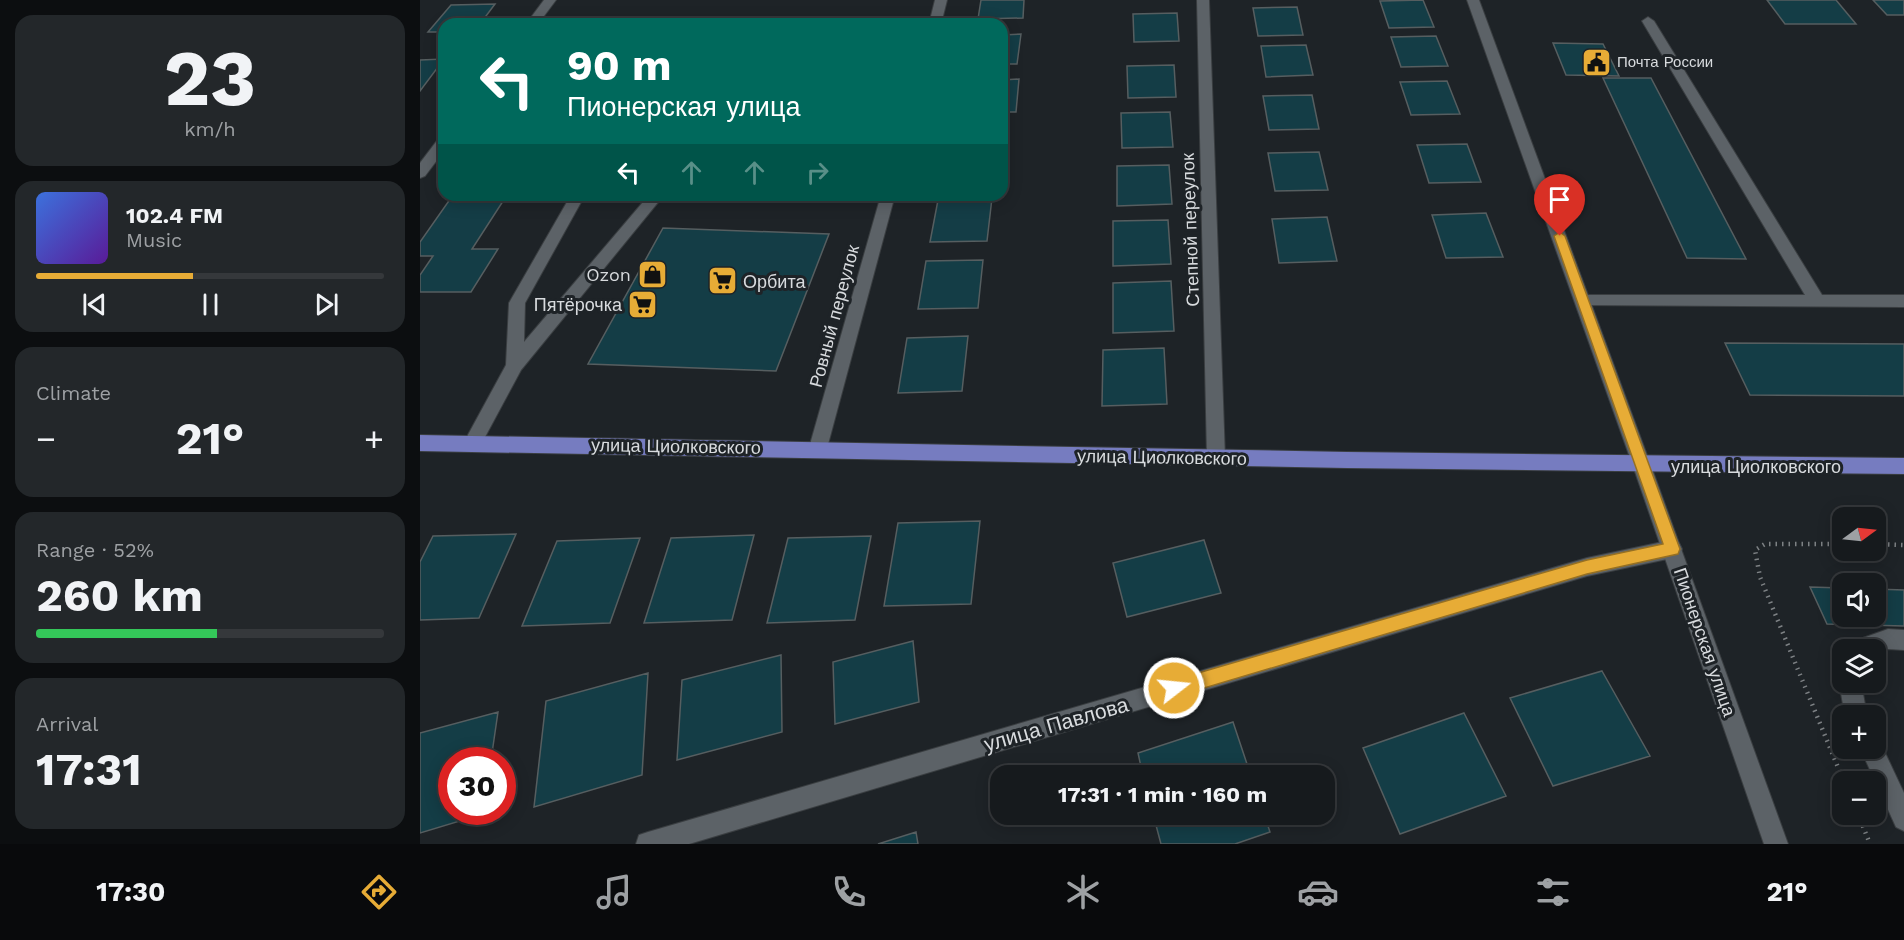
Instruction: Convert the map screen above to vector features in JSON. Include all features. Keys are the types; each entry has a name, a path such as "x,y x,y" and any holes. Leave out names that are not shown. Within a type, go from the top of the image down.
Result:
{"main road":[{"name":"улица Циолковского","path":"420,443 818,448 1642,466 1904,466"}],"street":[{"path":"536,18 550,0"},
{"path":"937,18 942,0"},
{"name":"Степной переулок","path":"1203,0 1216,458"},
{"name":"Пионерская улица","path":"1473,0 1584,301 1776,844"},
{"path":"1648,21 1817,301"},
{"path":"420,173 438,149"},
{"path":"515,365 517,303 575,201"},
{"path":"472,444 515,365 652,201"},
{"name":"Ровный переулок","path":"818,448 886,201"},
{"path":"1584,301 1904,301"},
{"name":"улица Павлова","path":"648,844 1587,567 1672,549"},
{"path":"1886,640 1904,640"},
{"path":"1876,759 1904,819"}],"path":[{"path":"1832,544 1765,544 1755,550 1760,577 1840,771"},
{"path":"1886,544 1904,545"},
{"path":"1862,825 1870,844"}],"building":[{"path":"981,0 1024,0 1023,18 978,18"},
{"path":"1423,0 1434,27 1389,28 1380,1"},
{"path":"1767,0 1836,0 1856,24 1785,24"},
{"path":"1873,0 1904,0 1904,15 1887,15"},
{"path":"495,4 484,18 440,18 451,5"},
{"path":"1297,7 1303,35 1258,36 1253,8"},
{"path":"1177,13 1179,41 1134,42 1133,14"},
{"path":"438,20 438,32 428,32"},
{"path":"1021,34 1017,64 1008,64 1008,35"},
{"path":"1436,36 1448,66 1401,67 1391,37"},
{"path":"1553,43 1603,44 1619,76 1566,75"},
{"path":"1306,45 1313,75 1266,77 1261,46"},
{"path":"438,59 438,67 420,91 420,60"},
{"path":"1174,65 1176,97 1128,98 1127,66"},
{"path":"1603,78 1651,78 1746,259 1687,258"},
{"path":"1019,79 1016,112 1008,112 1008,80"},
{"path":"1447,81 1460,114 1411,115 1400,82"},
{"path":"1312,95 1319,129 1269,130 1263,96"},
{"path":"1170,112 1173,147 1122,148 1121,113"},
{"path":"1467,144 1481,182 1429,183 1417,145"},
{"path":"1319,152 1328,190 1275,191 1268,153"},
{"path":"1169,165 1172,204 1117,206 1117,166"},
{"path":"449,201 503,201 472,249 498,249 471,292 420,292 420,275 433,256 420,256 420,242"},
{"path":"938,201 992,201 987,241 930,242"},
{"path":"1486,213 1503,257 1446,258 1432,215"},
{"path":"1327,217 1337,261 1279,263 1272,219"},
{"path":"1168,220 1171,264 1113,266 1113,221"},
{"name":"Орбита","path":"663,228 829,234 776,371 588,364"},
{"path":"983,260 978,308 918,309 926,261"},
{"path":"1171,281 1174,331 1113,333 1113,283"},
{"path":"968,336 962,391 898,393 907,338"},
{"path":"1725,343 1904,344 1904,396 1750,395"},
{"path":"1164,348 1167,404 1102,406 1103,350"},
{"path":"980,521 971,604 884,606 898,523"},
{"path":"516,534 479,618 420,620 420,562 433,536"},
{"path":"754,535 732,620 644,623 671,538"},
{"path":"871,536 855,620 767,623 788,538"},
{"path":"640,538 610,623 522,626 557,541"},
{"path":"1204,540 1221,593 1127,617 1113,563"},
{"path":"1810,587 1832,588 1832,624 1827,624"},
{"path":"1886,589 1904,590 1904,626 1886,626"},
{"path":"913,641 919,702 835,724 833,662"},
{"path":"781,655 782,732 677,760 682,680"},
{"path":"1602,671 1650,756 1553,786 1510,698"},
{"path":"648,673 642,775 534,807 546,701"},
{"path":"498,712 493,747 438,747 438,825 447,825 420,833 420,733"},
{"path":"1464,713 1506,796 1400,834 1363,748"},
{"path":"1233,722 1247,765 1141,765 1138,753"},
{"path":"1156,825 1268,825 1270,832 1235,844 1161,844"},
{"path":"916,832 918,844 878,844"}],"place":[{"name":"Почта России","path":"1596,62"},
{"name":"Ozon","path":"652,274"},
{"name":"Орбита","path":"722,281"},
{"name":"Пятёрочка","path":"643,304"}],"route":[{"path":"1174,688 1587,567 1672,549 1560,236"}]}
